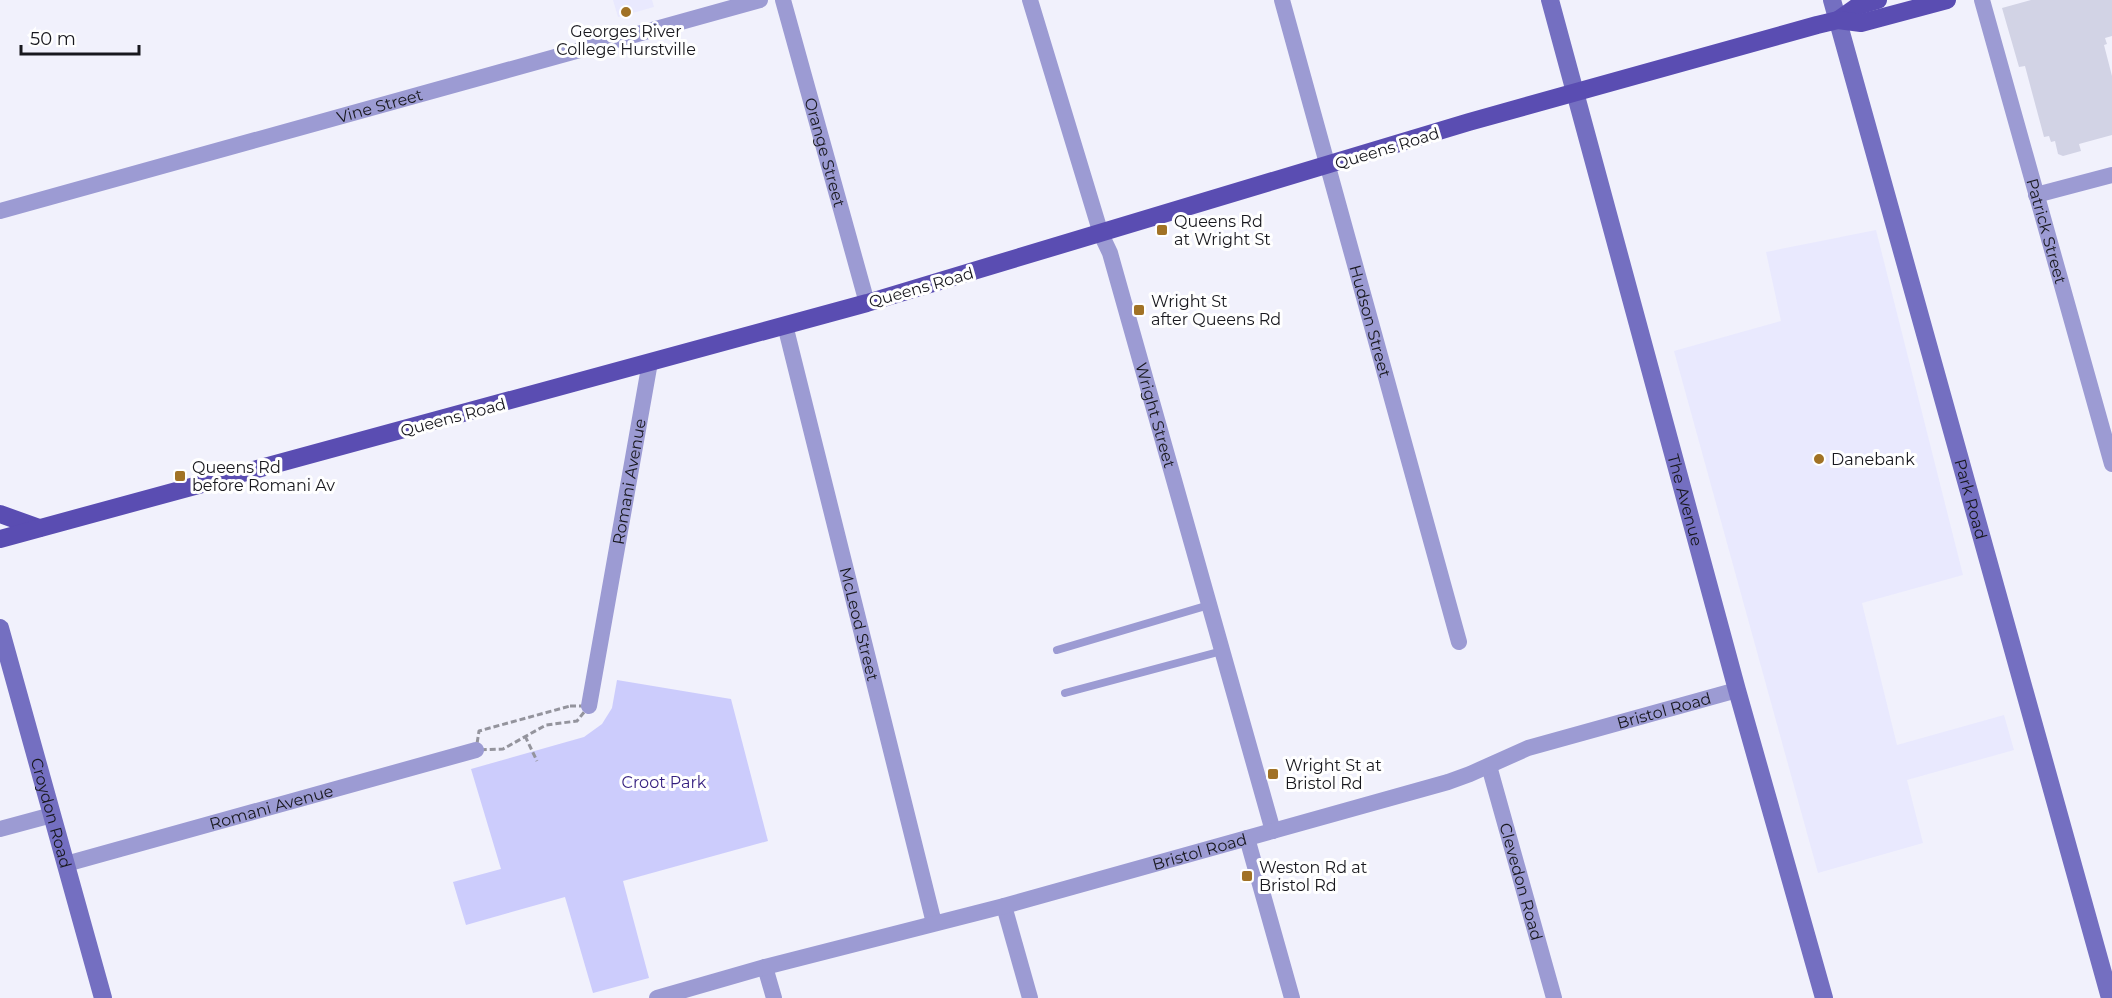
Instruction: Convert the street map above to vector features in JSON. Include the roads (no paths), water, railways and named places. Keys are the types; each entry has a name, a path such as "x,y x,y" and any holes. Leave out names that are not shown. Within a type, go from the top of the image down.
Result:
{"main road":[{"name":"Queens Road","path":"0,539 867,303 1469,123 1838,20 1858,6 1878,0"},
{"name":"Queens Road","path":"1838,20 1861,23 1947,0"},
{"path":"0,514 41,528"}],"street":[{"name":"Vine Street","path":"0,211 760,0"},
{"name":"Orange Street","path":"783,0 867,303"},
{"name":"Wright Street","path":"1030,0 1101,234 1110,254 1273,831"},
{"name":"Hudson Street","path":"1282,0 1459,642"},
{"name":"The Avenue","path":"1550,0 1737,690 1824,998"},
{"name":"Park Road","path":"1832,0 2110,998"},
{"name":"Patrick Street","path":"1982,0 2036,195 2107,424 2112,464"},
{"path":"2036,195 2112,175"},
{"name":"McLeod Street","path":"785,326 934,923"},
{"name":"Romani Avenue","path":"589,706 650,362"},
{"name":"Croydon Road","path":"0,628 103,998"},
{"name":"Bristol Road","path":"657,998 765,967 1004,906 1448,782 1528,748 1737,690"},
{"name":"Romani Avenue","path":"66,864 476,750"},
{"name":"Clevedon Road","path":"1489,766 1554,998"},
{"path":"0,829 52,815"},
{"path":"1247,838 1292,998"},
{"path":"1004,906 1030,998"},
{"path":"765,967 774,998"}],"lane":[{"path":"1057,650 1209,605"},
{"path":"1065,693 1222,651"}],"place":[{"name":"Georges River College Hurstville","path":"626,12"},
{"name":"Queens Rd at Wright St","path":"1162,230"},
{"name":"Wright St after Queens Rd","path":"1139,310"},
{"name":"Danebank","path":"1819,459"},
{"name":"Queens Rd before Romani Av","path":"180,476"},
{"name":"Wright St at Bristol Rd","path":"1273,774"},
{"name":"Weston Rd at Bristol Rd","path":"1247,876"}],"park label":[{"name":"Croot Park","path":"664,782"}]}
